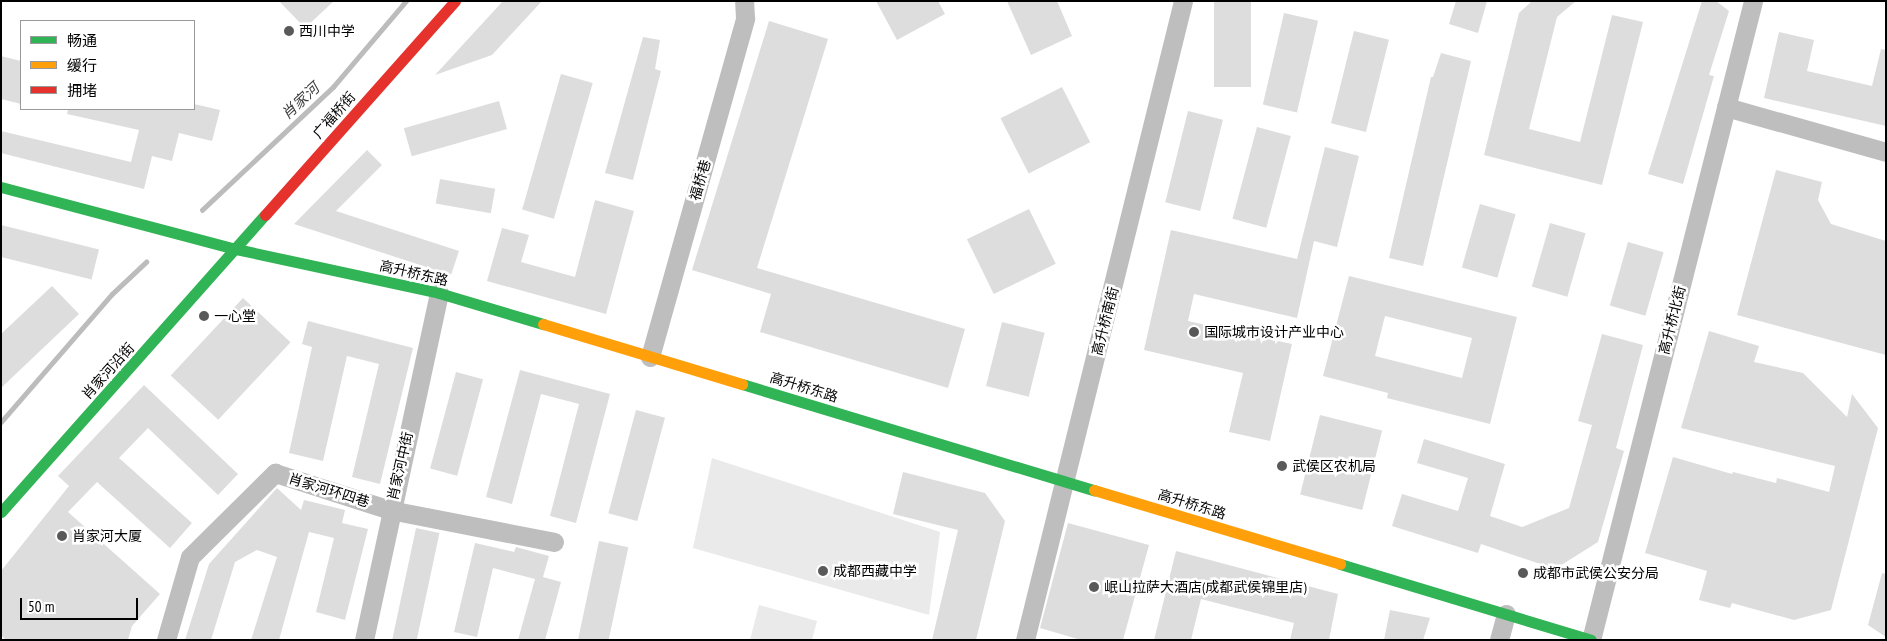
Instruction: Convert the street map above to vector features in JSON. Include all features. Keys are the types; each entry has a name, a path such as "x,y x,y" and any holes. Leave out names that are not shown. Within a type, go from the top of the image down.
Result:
{"street":[{"name":"广福桥街","path":"236,249 455,1"},
{"name":"福桥巷","path":"650,357 745,18 744,1"},
{"name":"高升桥南街","path":"1025,640 1066,481 1183,1"},
{"name":"高升桥北街","path":"1591,640 1753,1"},
{"path":"1726,107 1886,152"},
{"name":"高升桥东路","path":"1,186 236,249 439,294 1591,640"},
{"name":"肖家河沿街","path":"1,512 236,249"},
{"name":"肖家河中街","path":"364,640 390,510 439,294"},
{"name":"肖家河环四巷","path":"166,640 190,557 275,473 390,510 554,542"},
{"path":"1499,640 1506,614"}],"shaded area":[{"path":"712,458 940,532 929,615 693,548"},
{"path":"759,605 817,621 812,640 750,640"}],"building":[{"path":"279,1 334,1 305,28"},
{"path":"503,1 542,1 492,55 435,75"},
{"path":"876,1 938,1 945,14 897,40"},
{"path":"1007,1 1057,1 1072,36 1031,55"},
{"path":"1214,1 1251,1 1251,87 1214,87"},
{"path":"1456,1 1487,1 1478,33 1449,24"},
{"path":"1532,1 1576,1 1557,17 1529,129 1580,142 1612,15 1643,22 1602,185 1484,155 1519,13"},
{"path":"1702,1 1716,1 1729,11 1709,75 1714,76 1683,184 1648,174"},
{"path":"1284,13 1318,21 1297,112 1263,105"},
{"path":"769,21 828,39 757,268 965,329 948,388 760,332 771,294 692,270"},
{"path":"1354,31 1389,40 1366,132 1331,123"},
{"path":"1779,32 1814,40 1807,71 1872,86 1881,49 1886,50 1886,126 1764,98"},
{"path":"643,37 660,40 655,69 661,71 633,180 605,173"},
{"path":"1441,53 1471,61 1423,266 1389,258 1431,77 1433,77"},
{"path":"1,56 20,61 20,104 1,99"},
{"path":"561,74 593,83 554,219 522,210"},
{"path":"1062,87 1090,142 1029,174 1001,118"},
{"path":"499,101 507,129 412,156 404,128"},
{"path":"195,104 220,110 212,141 179,133 172,161 152,156 144,189 1,153 1,131 131,162 139,130 67,114 68,110 195,110"},
{"path":"1188,111 1223,120 1200,211 1165,202"},
{"path":"1257,127 1291,136 1266,228 1232,219"},
{"name":"国际城市设计产业中心","path":"1325,147 1359,156 1337,247 1314,241 1297,318 1194,294 1188,321 1292,344 1270,441 1229,432 1243,373 1144,350 1171,230 1297,259"},
{"path":"367,150 382,165 336,211 459,251 451,275 294,224"},
{"path":"1776,170 1822,182 1818,200 1831,224 1886,241 1886,355 1737,315"},
{"path":"440,179 495,189 491,213 436,204"},
{"path":"595,200 634,211 606,314 487,281 502,228 529,235 521,262 575,277"},
{"path":"1480,204 1516,214 1497,278 1462,267"},
{"path":"1029,209 1056,264 994,294 967,239"},
{"path":"1550,223 1586,233 1567,297 1532,286"},
{"path":"1,225 99,249 92,280 1,257"},
{"path":"1628,242 1664,252 1645,316 1610,305"},
{"path":"1349,276 1517,317 1490,424 1387,398 1388,393 1323,376","holes":["1385,316 1472,338 1462,378 1375,356"]},
{"path":"52,286 79,314 1,388 1,334"},
{"path":"243,298 291,342 218,420 171,376"},
{"path":"308,321 413,348 380,484 352,477 379,364 347,356 323,461 289,453 312,347 302,344"},
{"path":"1002,322 1045,333 1029,397 986,386"},
{"path":"1709,331 1759,346 1754,362 1803,373 1847,417 1852,394 1878,428 1831,610 1794,620 1732,603 1730,608 1699,600 1707,571 1645,553 1673,457 1732,474 1733,472 1776,483 1777,478 1829,492 1835,466 1681,428"},
{"path":"1602,334 1643,345 1616,448 1624,451 1598,542 1555,569 1481,544 1478,553 1392,526 1402,494 1458,511 1468,478 1417,463 1424,439 1505,464 1490,516 1522,527 1569,508 1592,425 1578,421"},
{"path":"520,370 610,394 576,523 550,516 579,404 541,394 512,504 486,497"},
{"path":"456,372 483,379 457,476 430,469"},
{"path":"144,385 238,474 218,495 148,428 119,458 192,523 170,548 97,482 68,512 160,594 132,626 128,640 6,640 1,635 1,571 69,486 58,476"},
{"path":"636,410 665,418 637,521 608,513"},
{"path":"1320,415 1382,430 1362,510 1300,495"},
{"path":"903,472 985,493 1005,521 976,640 932,640 958,530 893,514"},
{"path":"277,488 301,510 304,500 345,510 342,523 368,529 345,620 316,612 334,538 309,532 279,640 251,640 277,557 257,550 235,562 211,640 185,640 209,564"},
{"name":"岷山拉萨大酒店(成都武侯锦里店)","path":"1068,523 1149,545 1123,640 1081,640 1040,628"},
{"path":"416,528 439,533 417,640 392,640"},
{"path":"599,541 628,547 609,640 578,640"},
{"path":"475,543 514,552 516,547 549,556 543,577 561,582 545,640 518,640 535,579 493,568 477,637 454,632"},
{"path":"1176,551 1338,594 1329,640 1290,640 1294,623 1201,599 1191,640 1154,640"},
{"path":"1882,573 1886,574 1886,637 1868,625"},
{"path":"1390,610 1430,618 1423,640 1384,640"}],"waterway":[{"name":"肖家河","path":"202,210 333,87 406,1"},
{"name":"肖家河","path":"1,422 112,294 146,262"}],"traffic: fast":[{"path":"1,187 236,249 439,293 543,324"},
{"path":"1,512 265,215"},
{"path":"742,384 1094,490"},
{"path":"1340,564 1591,640"}],"traffic: slow":[{"path":"543,324 742,384"},
{"path":"1094,490 1340,564"}],"traffic: jam":[{"path":"265,215 455,1"}],"place":[{"name":"西川中学","path":"289,31"},
{"name":"一心堂","path":"204,316"},
{"name":"国际城市设计产业中心","path":"1194,332"},
{"name":"武侯区农机局","path":"1282,466"},
{"name":"肖家河大厦","path":"62,536"},
{"name":"成都西藏中学","path":"823,571"},
{"name":"成都市武侯公安分局","path":"1523,573"},
{"name":"岷山拉萨大酒店(成都武侯锦里店)","path":"1094,587"}]}
